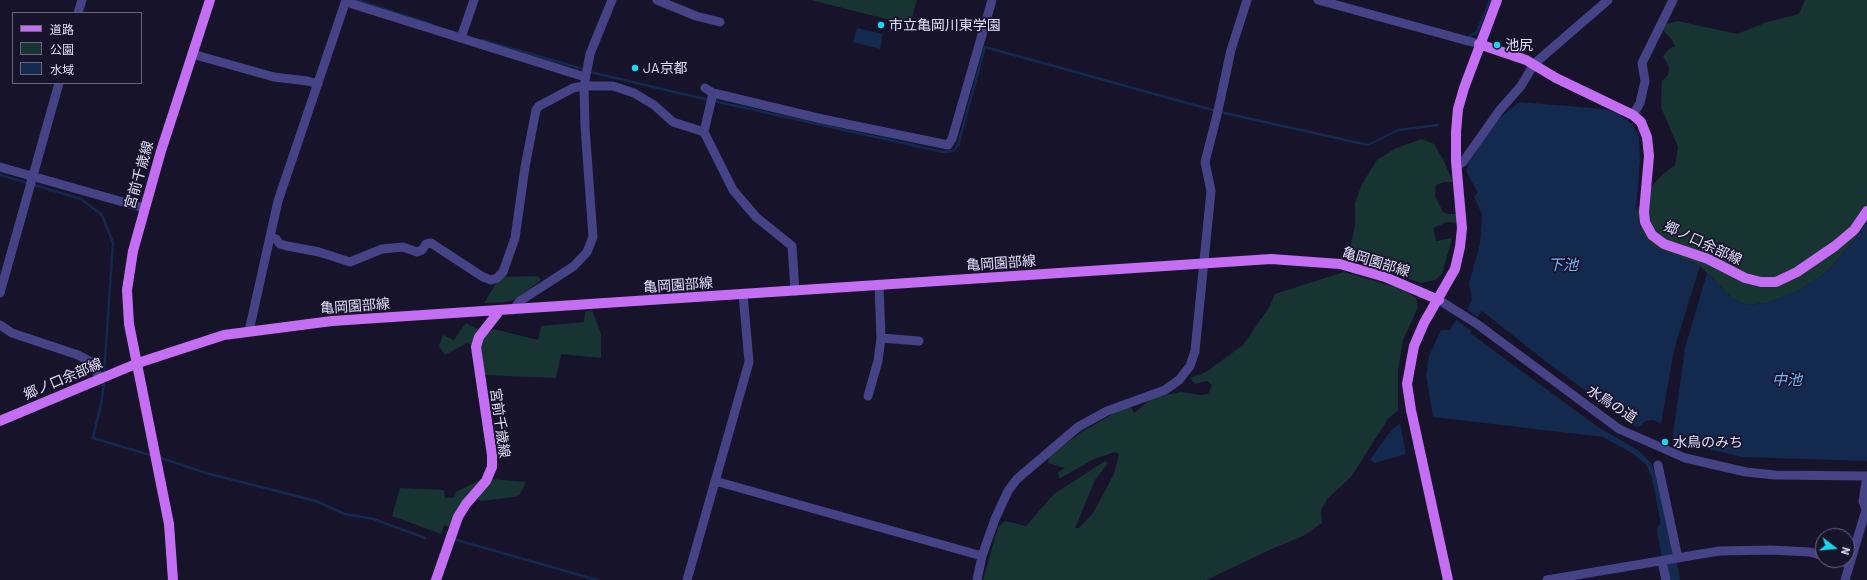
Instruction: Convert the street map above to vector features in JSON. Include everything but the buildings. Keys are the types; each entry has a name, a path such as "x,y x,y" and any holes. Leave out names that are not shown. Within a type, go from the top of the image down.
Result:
{"main road":[{"name":"宮前千歳線","path":"138,363 129,324 127,290 133,251 170,118 210,0"},
{"path":"1448,580 1411,410 1407,384 1414,346 1424,323 1439,300 1455,269 1460,247 1462,228 1457,166 1456,132 1458,109 1479,44 1497,0"},
{"name":"郷ノ口余部線","path":"1479,44 1534,64 1556,78 1633,115 1641,122 1647,137 1649,156 1644,212 1645,222 1652,235 1664,244 1708,259 1745,278 1761,282 1776,282 1796,272 1835,246 1854,230 1867,211"},
{"name":"亀岡園部線","path":"138,363 224,335 332,321 1278,260 1340,264 1385,277 1439,300"},
{"name":"宮前千歳線","path":"436,580 458,517 466,504 486,481 492,467 492,456 476,347 479,337 500,310"},
{"path":"138,363 169,524 173,580"},
{"name":"郷ノ口余部線","path":"0,421 138,363"}],"street":[{"path":"78,12 82,0"},
{"path":"462,35 474,0"},
{"path":"513,310 520,301 574,266 587,252 594,237 585,127 585,81 590,54 612,0"},
{"path":"657,0 696,16 720,22"},
{"path":"795,291 792,246 756,217 733,190 704,132 709,90 822,119 948,145 952,140 992,0"},
{"path":"978,580 982,556 995,519 1008,491 1017,479 1078,427 1107,411 1165,390 1179,380 1190,366 1195,351 1211,191 1205,162 1218,115 1231,50 1247,0"},
{"path":"1318,0 1479,44"},
{"path":"1457,166 1463,162 1499,111 1521,86 1534,64 1608,0"},
{"path":"1633,115 1640,103 1646,81 1642,63 1673,0"},
{"path":"249,331 278,201 346,1 462,35 585,81 624,89 654,105 673,122 704,132"},
{"path":"192,54 274,77 307,81 318,84"},
{"path":"271,237 276,239 280,244 318,252 350,262 382,249 403,247 417,252 422,250 426,244 431,243 483,277 491,280 497,278 503,272 515,238 525,167 536,110 539,106 585,81"},
{"path":"0,293 59,84"},
{"path":"0,167 144,208"},
{"path":"868,396 878,361 880,338 880,285"},
{"path":"687,580 749,362 743,294"},
{"name":"水鳥の道","path":"1439,300 1477,324 1620,429 1684,458 1746,472 1775,475 1867,476"},
{"path":"0,325 12,333 78,355 91,362 104,377"},
{"path":"880,338 919,341"},
{"path":"1658,465 1678,558"},
{"path":"1855,547 1866,510 1863,501 1867,476"},
{"path":"715,481 982,556"},
{"path":"1547,580 1719,552 1772,550 1815,554"},
{"path":"1662,561 1666,580"},
{"path":"1845,580 1849,568"}],"green space":[{"path":"811,0 917,0 910,25"},
{"path":"1805,0 1867,0 1867,222 1855,239 1827,272 1796,292 1767,303 1746,305 1731,297 1700,266 1653,247 1643,235 1636,211 1650,188 1663,174 1675,165 1678,147 1661,107 1662,81 1668,75 1669,67 1663,56 1669,49 1675,46 1673,41 1662,29 1666,24 1678,21 1737,34 1767,22 1799,14"},
{"path":"1422,139 1434,144 1444,161 1453,182 1444,182 1436,185 1435,196 1443,212 1448,214 1457,214 1457,223 1447,222 1433,228 1436,241 1452,238 1442,274 1435,280 1421,283 1348,258 1355,225 1355,203 1362,184 1377,160 1396,148"},
{"path":"1344,272 1402,289 1416,298 1418,307 1403,340 1398,370 1398,410 1388,419 1351,477 1328,498 1321,510 1322,523 1303,536 1206,580 983,580 998,527 1005,521 1026,526 1054,494 1105,461 1108,463 1095,480 1075,528 1079,528 1093,513 1114,474 1119,454 1115,452 1094,459 1059,479 1058,472 1065,468 1048,463 1049,457 1080,433 1118,411 1131,407 1134,413 1152,398 1181,392 1201,395 1208,394 1212,385 1207,381 1195,384 1190,378 1206,372 1243,345 1270,306 1275,294"},
{"path":"538,276 541,280 516,299 506,302 484,303 500,277"},
{"path":"592,310 601,334 601,358 561,354 556,378 485,375 481,349 467,343 445,355 439,346 443,335 454,340 466,323 487,334 494,329 538,340 541,326 584,322 585,312"},
{"path":"491,479 526,482 520,494 515,497 481,501 477,499"},
{"path":"480,480 482,482 450,527 444,525 441,534 392,516 400,488 444,490 445,498 455,497 456,492"}],"water":[{"path":"857,28 883,34 880,49 853,42"},
{"name":"下池","path":"1519,102 1605,109 1619,114 1632,124 1639,136 1640,160 1636,211 1643,235 1653,247 1700,266 1674,350 1661,424 1653,420 1645,421 1639,427 1634,426 1549,364 1482,311 1477,317 1467,309 1472,300 1469,283 1480,244 1482,215 1474,196 1478,193 1466,171 1469,162 1495,122"},
{"name":"中池","path":"1867,222 1867,461 1743,457 1672,441 1685,348 1707,273 1731,297 1746,305 1767,303 1796,292 1827,272 1855,239"},
{"path":"1456,320 1472,331 1470,333 1598,427 1638,450 1651,463 1657,477 1667,529 1662,530 1652,478 1647,466 1635,455 1603,437 1433,417 1426,375 1429,356 1441,330 1450,330"},
{"path":"1400,423 1406,454 1375,463 1370,460 1389,433"}],"waterway":[{"path":"357,0 431,24"},
{"path":"1468,37 1477,32 1490,0"},
{"path":"482,40 583,69"},
{"path":"714,101 943,152 954,151 958,145 985,47 1216,111"},
{"path":"590,72 709,100"},
{"path":"1220,112 1368,145 1398,130 1438,125"},
{"path":"0,175 81,199 102,215 113,243 104,374"},
{"path":"104,381 102,399 93,438 153,456"},
{"path":"158,457 206,473 316,501 345,514 374,519 425,538"},
{"path":"1664,530 1673,580"},
{"path":"453,539 597,580"}],"place":[{"name":"市立亀岡川東学園","path":"881,25"},
{"name":"池尻","path":"1497,45"},
{"name":"JA京都","path":"635,68"},
{"name":"水鳥のみち","path":"1665,442"}]}
